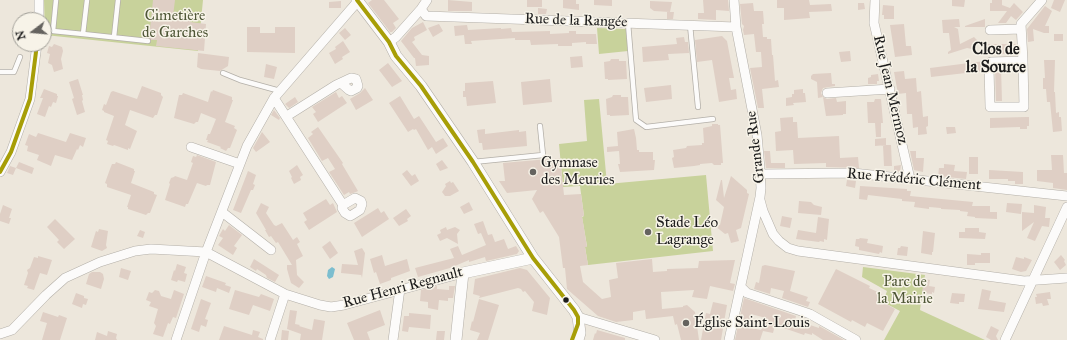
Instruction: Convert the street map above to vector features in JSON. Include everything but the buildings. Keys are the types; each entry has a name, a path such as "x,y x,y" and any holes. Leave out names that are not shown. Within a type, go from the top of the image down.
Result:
{"street":[{"path":"39,0 40,12"},
{"path":"389,42 396,37 427,0"},
{"name":"Grande Rue","path":"729,340 760,197 761,174 756,135 736,27 734,0"},
{"name":"Rue Jean Mermoz","path":"875,0 874,23 910,179"},
{"path":"1023,61 991,62 989,67 990,107 1024,107 1023,61 1021,27 1042,0"},
{"path":"176,340 206,252 247,146 274,98 357,1 389,42 396,56 421,86 474,162 533,258 574,310 578,320 580,333 578,340"},
{"name":"Rue de la Rangée","path":"421,9 426,16 736,27"},
{"path":"990,30 1021,27"},
{"path":"0,172 11,152 30,98 37,52"},
{"path":"287,116 342,83"},
{"path":"827,93 890,89"},
{"path":"274,98 343,205"},
{"path":"191,147 240,164"},
{"name":"Rue Frédéric Clément","path":"761,174 853,173 1067,196"},
{"path":"760,197 761,206 773,234 779,241 792,249 876,262 1024,281 1067,278"},
{"path":"1005,340 1034,281 1067,207"},
{"path":"222,212 271,250"},
{"name":"Rue Henri Regnault","path":"0,334 12,330 65,278 100,262 135,251 151,249 206,252 285,294 330,307 344,305 463,273 533,258"},
{"path":"456,340 463,273"},
{"path":"741,287 747,293 810,314 856,340"},
{"path":"393,340 400,289"},
{"path":"270,340 285,294"},
{"path":"572,340 578,320"},
{"path":"578,320 655,340"}],"lane":[{"path":"56,0 53,31 148,41"},
{"path":"83,34 87,0"},
{"path":"114,37 118,0"},
{"path":"628,23 636,120 646,127 713,119"},
{"path":"690,25 698,107"},
{"path":"0,72 14,72 20,57"},
{"path":"223,73 240,80 280,91"},
{"path":"474,162 543,155 540,126"}],"green space":[{"name":"Cimetière de Garches","path":"44,0 203,0 198,51 52,36 52,12 44,12"},
{"path":"597,28 626,29 628,51 599,54"},
{"name":"Stade Léo Lagrange","path":"599,99 607,184 706,175 713,251 588,265 580,186 563,187 559,144 587,141 584,100"},
{"name":"Parc de la Mairie","path":"863,267 925,275 920,310 985,340 884,340 900,311 883,302 887,291 862,277"}],"water":[{"path":"332,267 335,269 333,277 329,279 327,276 328,270"}],"transit line":[{"path":"357,0 389,42 396,56 421,86 473,162 533,258 574,310 578,317 578,324 572,340"},
{"path":"0,172 11,152 30,99 36,52"}],"place":[{"name":"Gymnase des Meuries","path":"533,172"},
{"name":"Stade Léo Lagrange","path":"648,232"},
{"name":"Église Saint-Louis","path":"686,323"}],"district":[{"name":"Clos de la Source","path":"996,59"}]}
